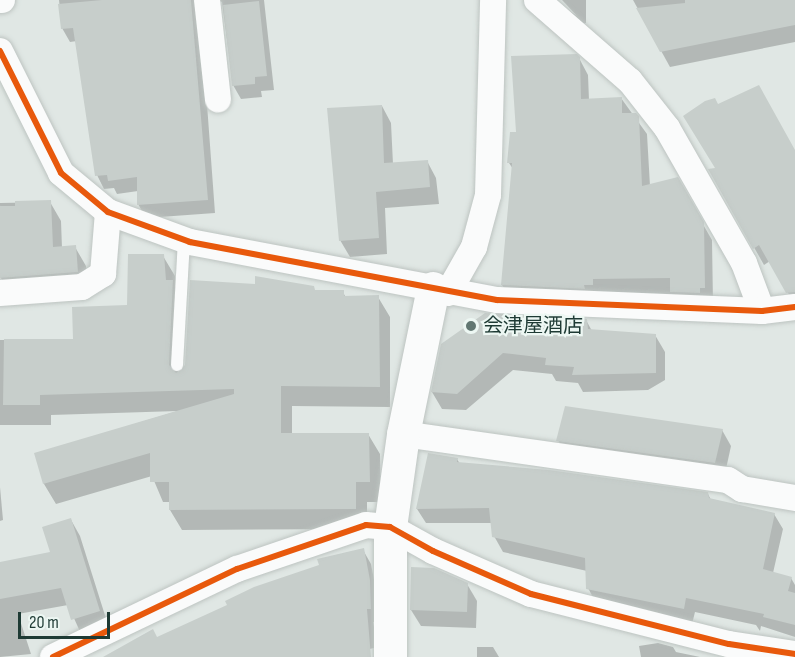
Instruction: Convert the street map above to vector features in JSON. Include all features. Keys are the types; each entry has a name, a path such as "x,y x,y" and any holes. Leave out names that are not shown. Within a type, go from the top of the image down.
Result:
{"street":[{"path":"207,0 218,99"},
{"path":"390,657 390,527 404,434 441,291 474,247 488,195 494,0"},
{"path":"537,0 630,81 667,128 744,263 762,311"},
{"path":"0,51 61,172 108,212 184,240 390,277 441,291 607,307 762,311 795,307"},
{"path":"0,293 82,287 103,274 108,212"},
{"path":"404,434 728,480 742,489 795,498"},
{"path":"53,657 237,568 366,525 390,527 433,551 531,594 729,644 795,654"}],"lane":[{"path":"177,365 184,240"}],"building":[{"path":"102,0 191,0 208,200 137,205 137,177 108,181 107,175 95,176 73,28 61,29 58,4"},
{"path":"685,0 795,0 795,25 660,52 636,8 685,3"},
{"path":"259,1 267,76 255,77 255,84 232,86 223,5"},
{"path":"577,54 580,57 581,99 622,97 622,113 636,113 639,116 642,186 678,177 704,222 705,288 700,288 700,293 670,292 670,278 593,279 593,285 584,285 585,289 501,285 512,163 507,163 510,132 516,132 511,56"},
{"path":"759,85 795,150 795,292 786,293 759,245 753,249 708,169 715,168 683,116 705,101 715,98 718,104"},
{"path":"382,105 384,163 428,160 430,187 376,192 379,238 339,241 327,108"},
{"path":"51,200 53,247 76,245 78,272 0,278 0,206 15,206 15,201"},
{"path":"128,254 164,254 166,280 173,280 169,365 176,373 185,365 190,280 255,284 255,276 314,286 315,290 344,290 344,296 379,295 380,387 281,386 281,433 369,433 370,482 356,482 356,509 169,510 169,482 150,482 150,453 43,484 34,453 234,394 234,389 40,395 40,405 3,405 4,339 73,339 72,307 127,305"},
{"path":"485,313 587,319 588,329 656,334 656,373 572,375 574,367 545,365 546,358 503,353 457,394 431,392 441,344"},
{"path":"565,406 723,429 715,463 556,441"},
{"path":"428,453 458,458 457,462 549,470 708,492 709,498 775,513 763,569 792,577 788,591 795,593 795,625 763,617 764,614 686,598 684,609 586,589 585,558 492,537 489,508 416,509"},
{"path":"71,518 100,611 71,620 61,588 0,599 0,562 50,552 42,527"},
{"path":"364,548 370,580 371,609 367,609 371,657 103,657 153,629 157,637 227,605 225,601 254,587 319,565 317,559"},
{"path":"411,567 434,568 468,583 467,612 410,610"}],"cycle path":[{"path":"0,51 61,173 108,212 190,242 497,300 762,311 795,307"},
{"path":"53,657 237,569 366,525 390,527 433,551 531,594 729,644 795,654"}],"place":[{"name":"会津屋酒店","path":"471,326"}]}
